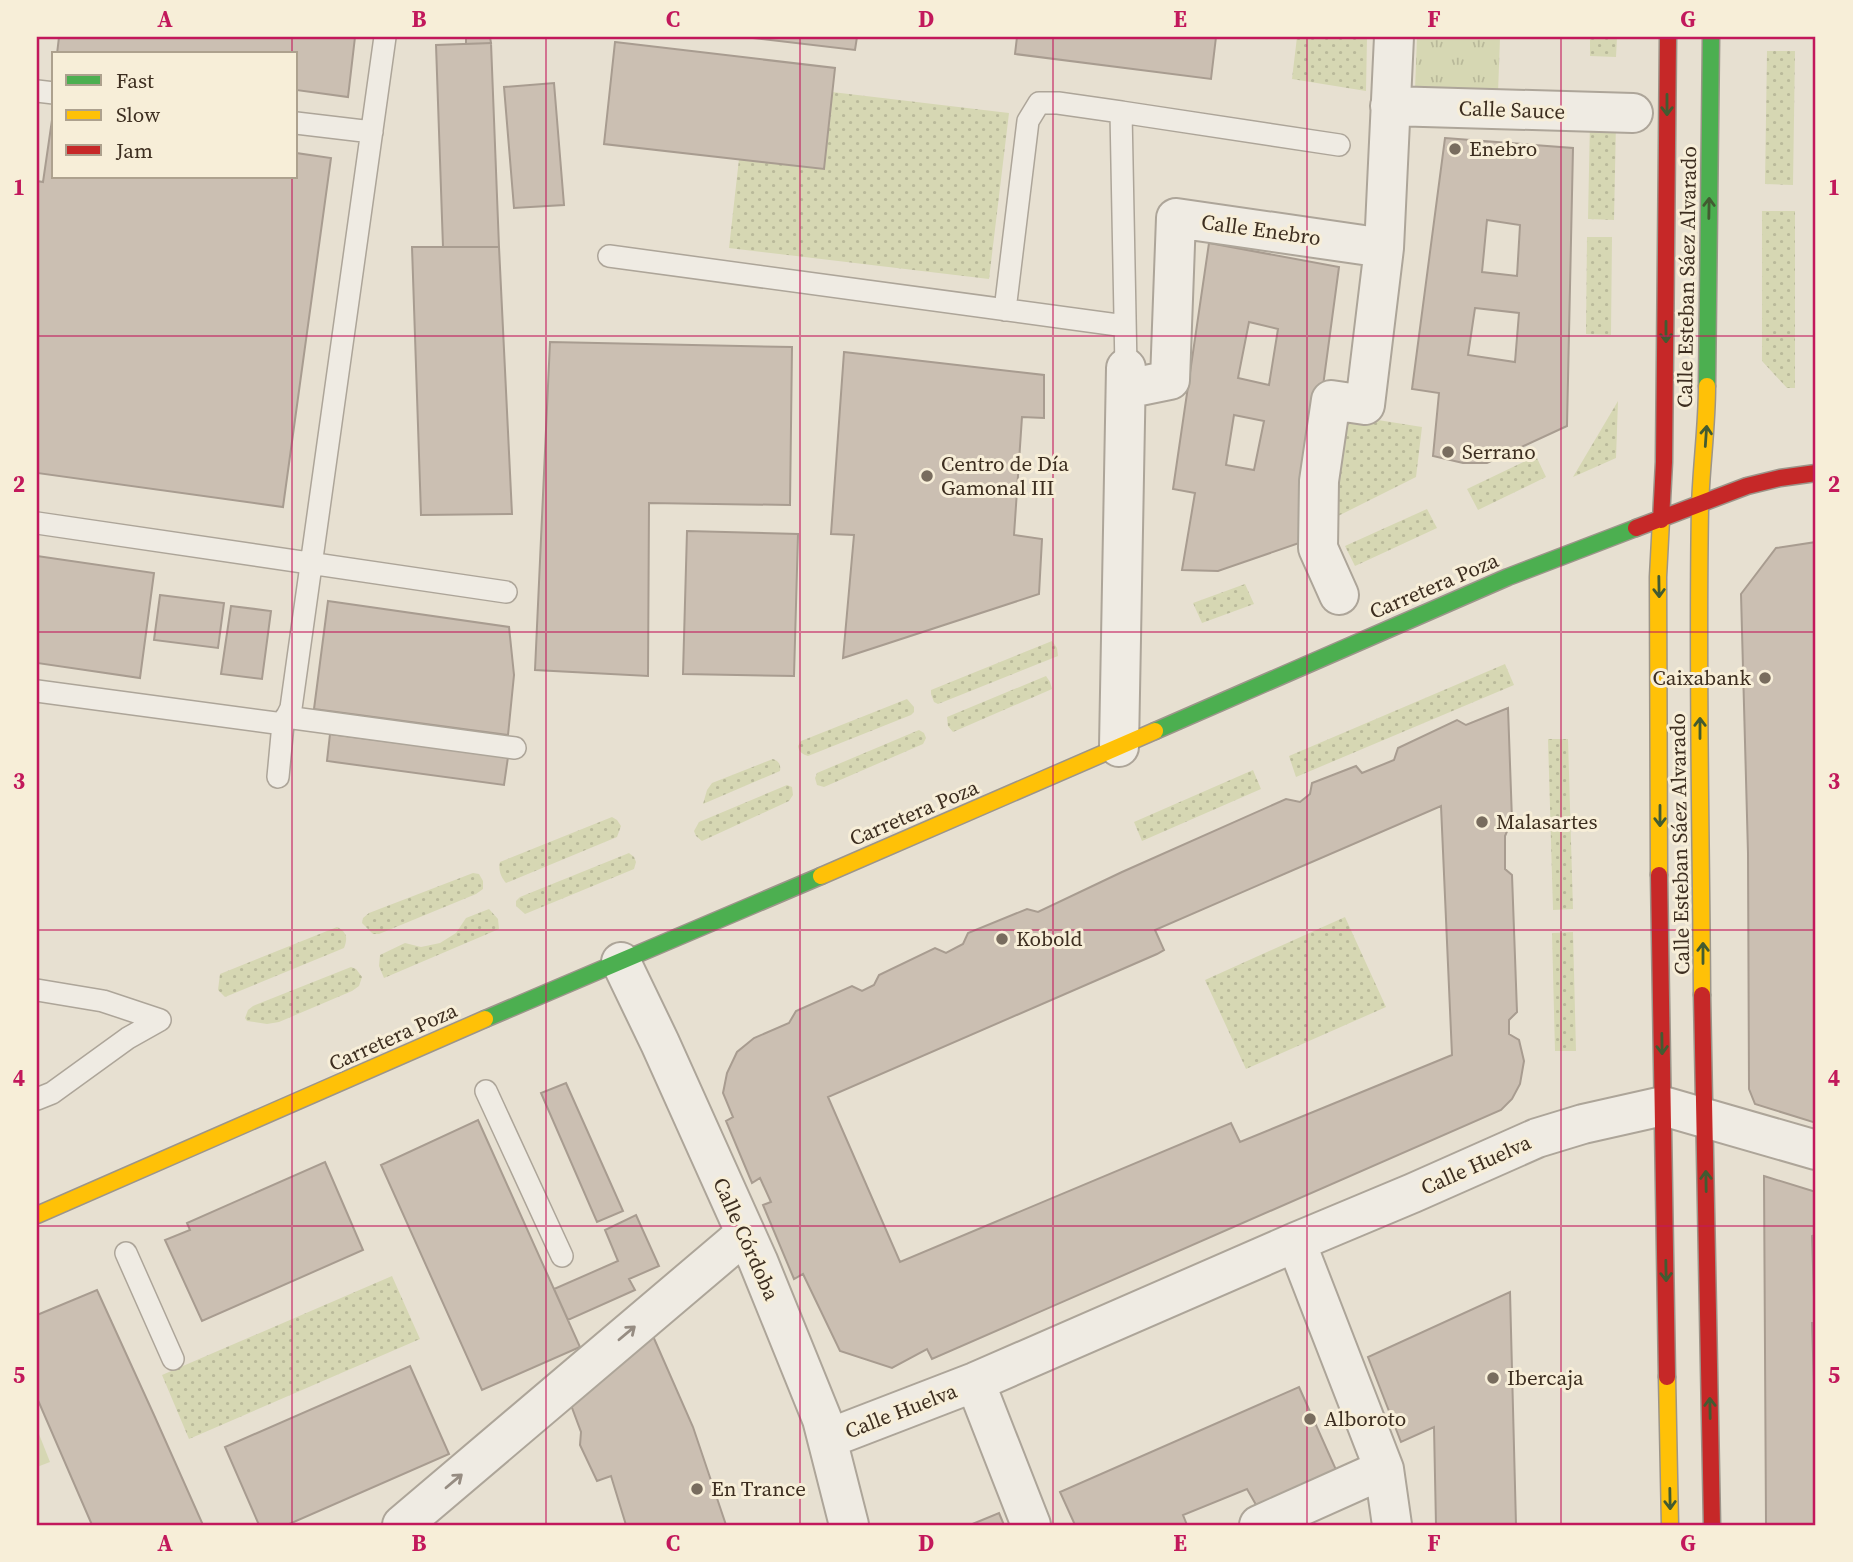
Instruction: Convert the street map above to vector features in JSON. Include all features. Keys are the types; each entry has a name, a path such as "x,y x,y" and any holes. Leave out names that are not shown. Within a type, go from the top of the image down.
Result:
{"main road":[{"name":"Calle Esteban Sáez Alvarado","path":"1668,37 1665,409 1658,578 1659,924 1670,1525"},
{"name":"Calle Esteban Sáez Alvarado","path":"1711,37 1707,420 1700,504 1699,605 1712,1525"},
{"name":"Carretera Poza","path":"37,1215 1508,577 1747,486 1816,473"}],"street":[{"path":"1339,595 1318,548 1321,468 1331,400 1365,405 1384,248 1394,37"},
{"name":"Calle Sauce","path":"1390,106 1633,113"},
{"name":"Calle Enebro","path":"1126,378 1170,380 1176,218 1384,248"},
{"path":"1119,747 1126,378"},
{"name":"Calle Córdoba","path":"621,962 745,1234 822,1419 849,1525"},
{"path":"1663,1105 1816,1150"},
{"name":"Calle Huelva","path":"827,1439 975,1382 1537,1138 1663,1105"},
{"path":"402,1525 745,1234"},
{"path":"1296,1242 1384,1469 1392,1525"},
{"name":"Calle Huelva","path":"975,1382 1031,1525"},
{"path":"1259,1525 1384,1469"}],"lane":[{"path":"278,777 285,721 291,708 385,37"},
{"path":"1005,310 1028,121 1039,103 1058,103 1339,145"},
{"path":"1121,112 1126,378"},
{"path":"298,123 372,132"},
{"path":"609,256 1125,326"},
{"path":"37,523 506,592"},
{"path":"37,691 515,748"},
{"path":"37,990 103,1001 160,1020 128,1038 52,1093 37,1100"},
{"path":"486,1091 562,1256"},
{"path":"126,1253 173,1359"}],"green space":[{"path":"1297,37 1367,37 1366,91 1292,79"},
{"path":"1417,37 1500,38 1498,93 1415,90"},
{"path":"1590,37 1617,37 1616,57 1590,56"},
{"path":"1767,51 1795,51 1793,185 1765,184"},
{"path":"832,92 1009,113 989,279 729,248 739,159 824,169"},
{"path":"1590,121 1616,122 1614,220 1588,219"},
{"path":"1762,211 1795,211 1795,388 1787,388 1762,361"},
{"path":"1587,237 1612,237 1611,335 1586,334"},
{"path":"1618,401 1616,458 1573,477"},
{"path":"1340,414 1422,427 1416,477 1334,518"},
{"path":"1536,456 1546,477 1478,510 1467,489"},
{"path":"1427,509 1437,528 1355,566 1345,546"},
{"path":"1245,584 1254,604 1202,623 1193,603"},
{"path":"1052,641 1058,656 938,704 934,702 931,690"},
{"path":"1505,664 1514,685 1296,777 1289,756"},
{"path":"1046,676 1052,689 953,732 948,726 947,717"},
{"path":"907,699 914,707 911,715 808,756 799,750 801,741"},
{"path":"919,730 926,738 923,744 824,787 817,785 817,773"},
{"path":"1548,739 1568,739 1573,909 1553,910"},
{"path":"773,759 779,764 780,771 703,804 712,783"},
{"path":"1253,770 1261,789 1142,841 1134,822"},
{"path":"787,785 792,787 793,795 789,801 702,841 696,836 694,831 699,822"},
{"path":"612,817 621,826 617,837 506,883 503,878 500,862"},
{"path":"629,853 636,862 634,869 525,914 516,906 520,897"},
{"path":"473,873 479,874 483,881 483,889 476,894 379,934 373,934 362,923 369,913"},
{"path":"489,909 498,919 499,929 384,978 379,966 380,955 405,943 421,947 440,943 456,933 466,918"},
{"path":"1345,917 1386,1007 1246,1069 1205,980"},
{"path":"337,927 346,936 344,948 225,997 218,990 220,974"},
{"path":"1573,932 1576,1051 1555,1051 1552,933"},
{"path":"351,967 362,977 359,986 352,991 279,1022 267,1024 247,1021 245,1018 253,1006"},
{"path":"392,1276 420,1339 189,1439 162,1375"},
{"path":"37,1429 50,1462 37,1467"}],"building":[{"path":"59,37 355,37 348,97 298,90 298,52 57,52"},
{"path":"466,37 490,37 491,43 466,44"},
{"path":"744,37 857,37 855,50"},
{"path":"1017,37 1216,37 1211,79 1015,54"},
{"path":"615,42 835,68 824,169 604,144"},
{"path":"491,43 499,247 443,247 436,45"},
{"path":"554,83 564,205 514,208 504,87"},
{"path":"52,120 52,178 298,178 298,153 331,158 283,507 37,473 37,181 43,182"},
{"path":"1445,138 1573,148 1567,426 1487,463 1463,463 1433,456 1439,393 1412,389","holes":["1487,220 1520,225 1517,276 1482,272","1475,308 1519,313 1515,362 1468,355"]},
{"path":"1209,243 1339,267 1302,542 1218,571 1182,570 1195,493 1173,489","holes":["1249,322 1278,329 1269,385 1238,378","1234,415 1264,421 1254,470 1226,465"]},
{"path":"412,247 499,247 512,514 421,515"},
{"path":"550,342 792,347 790,505 649,503 648,676 535,670"},
{"name":"Centro de Día Gamonal III","path":"844,352 1044,375 1044,418 1022,417 1014,535 1042,539 1039,594 843,658 854,535 831,534"},
{"path":"687,531 798,534 794,676 683,674"},
{"path":"1816,542 1816,1123 1755,1104 1749,1089 1748,853 1741,594 1776,548"},
{"path":"37,556 154,573 140,678 37,663"},
{"path":"160,595 224,603 218,648 154,640"},
{"path":"328,601 509,627 514,675 508,735 314,709"},
{"path":"231,606 271,611 262,679 221,674"},
{"path":"1508,708 1512,820 1505,836 1505,869 1512,875 1517,1012 1509,1020 1509,1034 1519,1040 1524,1061 1520,1084 1512,1099 1501,1110 932,1359 927,1349 892,1368 840,1351 803,1274 794,1279 763,1205 771,1202 760,1178 752,1183 726,1121 733,1117 723,1093 727,1073 737,1052 754,1038 789,1023 796,1011 852,986 862,991 874,985 879,975 935,948 946,953 963,944 968,933 1027,909 1038,912 1286,799 1300,802 1310,794 1312,783 1356,766 1362,773 1394,760 1398,748 1457,720 1466,725","holes":["1441,806 1452,1055 1240,1142 1231,1123 900,1262 828,1097 1157,954 1164,950 1155,930"]},
{"path":"330,734 508,757 504,785 327,761"},
{"path":"566,1083 623,1211 597,1222 541,1093"},
{"path":"478,1120 580,1347 482,1390 381,1165"},
{"path":"325,1162 363,1250 202,1321 165,1240 190,1230 187,1223"},
{"path":"1764,1176 1816,1192 1816,1235 1812,1236 1816,1323 1812,1323 1816,1384 1816,1525 1766,1525"},
{"path":"636,1215 659,1266 629,1279 635,1290 568,1320 554,1289 618,1261 605,1230"},
{"path":"97,1290 203,1525 92,1525 37,1398 37,1315"},
{"path":"1510,1292 1516,1525 1436,1525 1434,1427 1401,1442 1368,1357"},
{"path":"649,1327 693,1427 726,1525 626,1525 611,1476 597,1481 580,1445 581,1432 568,1397"},
{"path":"410,1366 449,1454 287,1525 259,1525 225,1447"},
{"path":"1299,1387 1337,1472 1259,1510 1247,1489 1183,1515 1187,1525 1075,1525 1060,1492"},
{"path":"999,1513 1004,1525 970,1525"}],"traffic: fast":[{"path":"1707,386 1711,37"},
{"path":"1155,731 1508,577 1636,528"},
{"path":"485,1019 821,876"}],"traffic: slow":[{"path":"1702,995 1699,569 1707,386"},
{"path":"1659,875 1658,577 1661,520"},
{"path":"821,876 1155,731"},
{"path":"37,1215 485,1019"},
{"path":"1667,1377 1670,1525"}],"traffic: jam":[{"path":"1661,520 1664,462 1668,37"},
{"path":"1636,528 1747,486 1816,473"},
{"path":"1659,875 1667,1377"},
{"path":"1702,995 1712,1525"}],"place":[{"name":"Enebro","path":"1455,149"},
{"name":"Serrano","path":"1448,452"},
{"name":"Centro de Día Gamonal III","path":"927,476"},
{"name":"Caixabank","path":"1765,678"},
{"name":"Malasartes","path":"1482,822"},
{"name":"Kobold","path":"1002,939"},
{"name":"Ibercaja","path":"1493,1378"},
{"name":"Alboroto","path":"1310,1419"},
{"name":"En Trance","path":"697,1489"}]}
